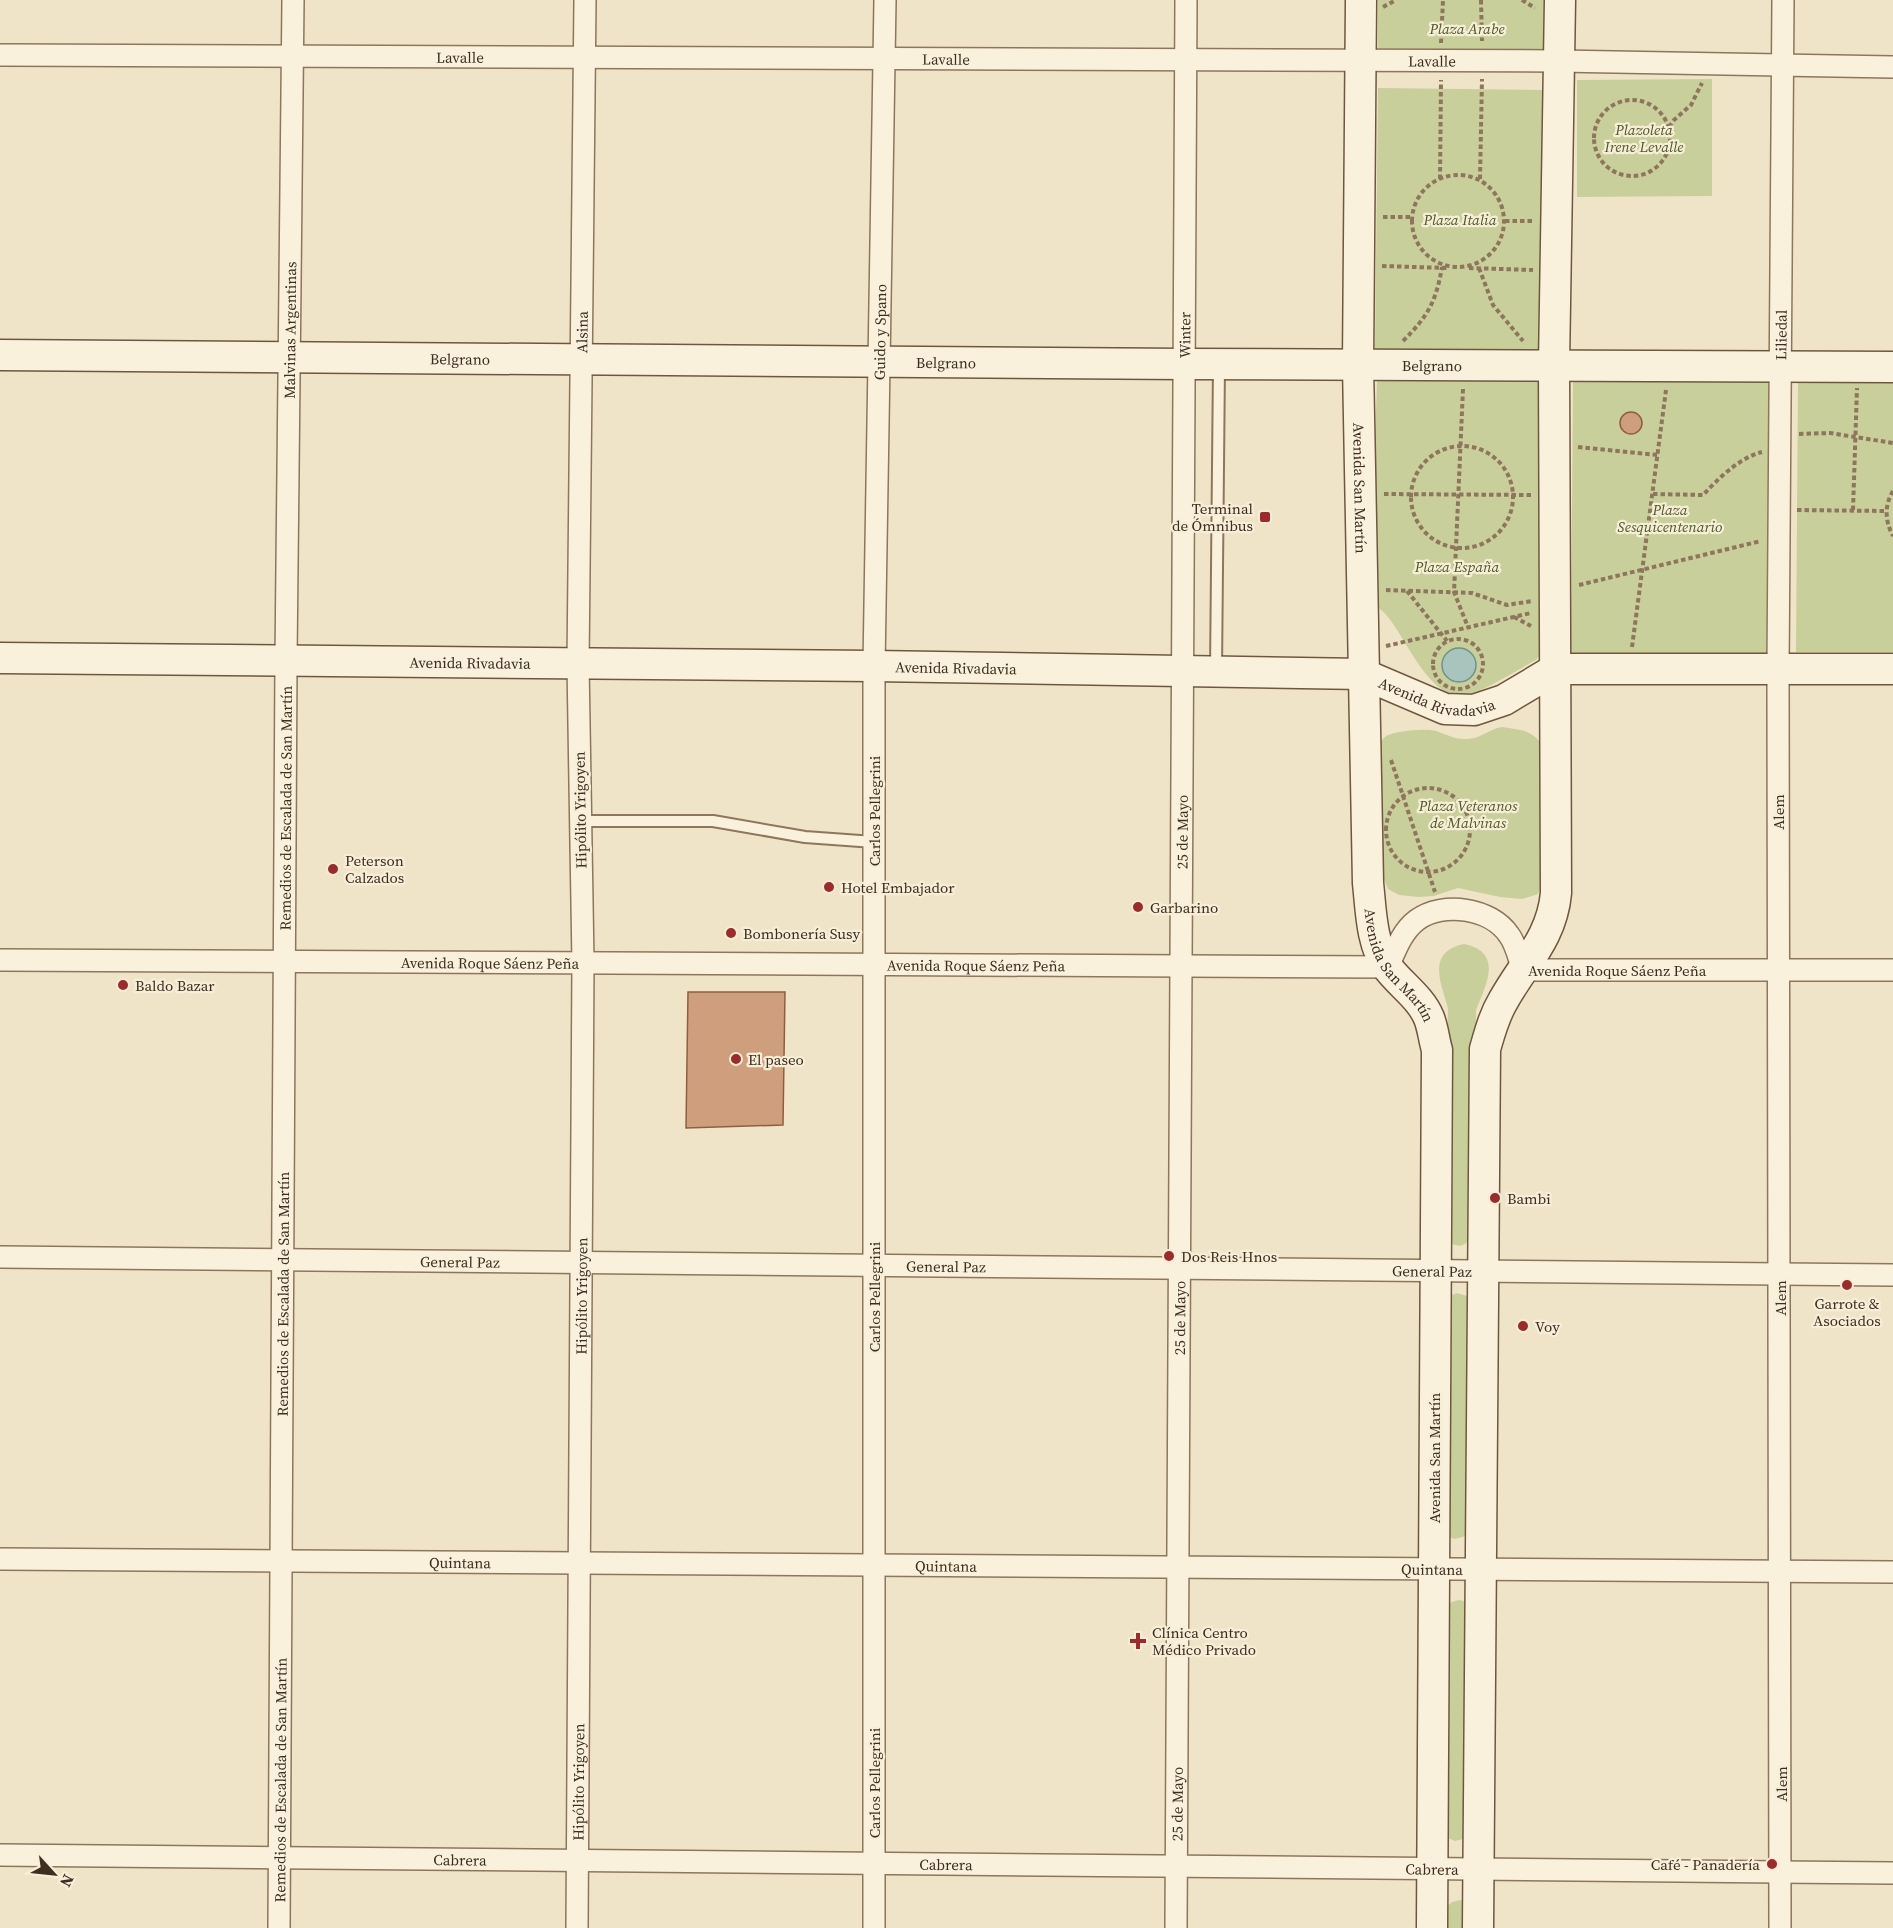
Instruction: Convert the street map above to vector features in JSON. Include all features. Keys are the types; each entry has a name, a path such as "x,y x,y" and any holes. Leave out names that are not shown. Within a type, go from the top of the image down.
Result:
{"main road":[{"name":"Avenida San Martín","path":"1361,0 1359,265 1369,365 1360,494 1368,883 1373,928 1379,950 1388,967 1416,998 1429,1018 1437,1050 1432,1928"},
{"path":"1478,1928 1485,1049 1493,1020 1546,933 1554,912 1556,669 1554,364 1560,0"},
{"name":"Belgrano","path":"0,356 1893,367"},
{"name":"Avenida Rivadavia","path":"0,658 874,666 1216,672 1363,663 1445,709 1474,710 1504,700 1556,669"},
{"path":"1556,669 1893,669"}],"street":[{"name":"Malvinas Argentinas","path":"286,660 293,0"},
{"name":"Alsina","path":"578,664 585,0"},
{"name":"Guido y Spano","path":"874,666 885,0"},
{"name":"Winter","path":"1183,671 1186,0"},
{"name":"Liliedal","path":"1778,669 1783,0"},
{"name":"Lavalle","path":"0,55 1559,61 1893,67"},
{"name":"Remedios de Escalada de San Martín","path":"279,1928 286,660"},
{"name":"Hipólito Yrigoyen","path":"577,1928 583,963 578,664"},
{"name":"Carlos Pellegrini","path":"873,1928 874,666"},
{"name":"Alem","path":"1778,669 1780,1928"},
{"name":"25 de Mayo","path":"1176,1928 1183,671"},
{"name":"Avenida Roque Sáenz Peña","path":"0,960 1388,967 1402,937 1416,920 1434,912 1468,910 1490,917 1509,935 1523,970 1893,970"},
{"name":"General Paz","path":"0,1257 1893,1275"},
{"name":"Quintana","path":"0,1559 1893,1572"},
{"name":"Cabrera","path":"0,1856 1893,1873"}],"lane":[{"path":"1216,672 1219,364"},
{"path":"580,821 713,821 805,837 874,842"}],"path":[{"path":"1440,178 1443,0"},
{"path":"1480,180 1481,0"},
{"path":"1669,128 1663,116 1654,106 1629,99 1617,102 1602,115 1593,132 1593,145 1605,167 1616,174 1628,177 1641,176 1652,171 1668,152 1669,128 1674,120 1691,105 1698,93 1702,83 1703,64"},
{"path":"1460,174 1480,180 1490,186 1499,198 1504,212 1505,227 1501,241 1481,262 1467,267 1453,268 1439,264 1425,255 1416,242 1412,218 1419,195 1430,183 1440,178 1460,174"},
{"path":"1359,217 1412,218"},
{"path":"1359,265 1555,270"},
{"path":"1369,365 1412,332 1430,310 1438,292 1442,267"},
{"path":"1479,268 1493,305 1510,328 1526,344 1554,364"},
{"path":"1465,364 1454,592 1468,627"},
{"path":"1629,669 1670,365"},
{"path":"1853,510 1858,366"},
{"path":"1653,494 1703,495 1720,476 1780,441 1830,433 1893,443"},
{"path":"1554,445 1658,455"},
{"path":"1453,446 1461,446 1485,451 1498,460 1508,473 1513,495 1507,521 1498,534 1484,543 1467,548 1456,548 1433,540 1420,527 1412,512 1410,494 1415,477 1424,462 1437,452 1453,446"},
{"path":"1893,491 1886,511 1887,525 1893,536"},
{"path":"1360,494 1554,495"},
{"path":"1779,509 1886,511"},
{"path":"1363,663 1441,634 1643,570 1779,536"},
{"path":"1362,589 1472,593 1507,605 1555,599"},
{"path":"1406,591 1447,641"},
{"path":"1455,639 1470,642 1481,654 1483,670 1473,684 1466,688 1449,688 1436,677 1433,669 1435,652 1447,641 1455,639"},
{"path":"1389,752 1441,911"},
{"path":"1426,788 1439,790 1456,800 1467,816 1468,842 1461,855 1451,865 1437,871 1428,871 1409,868 1397,859 1389,847 1386,833 1387,820 1392,807 1403,796 1426,788"}],"green space":[{"name":"Plaza Arabe","path":"1378,0 1546,0 1545,57 1378,54"},
{"name":"Plazoleta Irene Levalle","path":"1712,79 1712,196 1577,197 1577,80"},
{"name":"Plaza Italia","path":"1378,88 1544,90 1541,350 1375,349"},
{"name":"Plaza España","path":"1541,380 1543,652 1536,660 1477,692 1461,696 1450,694 1439,688 1430,678 1412,655 1391,621 1370,597 1377,381"},
{"name":"Plaza Sesquicentenario","path":"1573,380 1769,381 1768,655 1571,654"},
{"path":"1798,382 1893,383 1893,652 1796,652"},
{"name":"Plaza Veteranos de Malvinas","path":"1502,727 1529,733 1542,745 1545,878 1538,894 1522,899 1458,888 1434,896 1418,897 1399,895 1388,889 1381,872 1377,748 1385,737 1395,733 1425,730 1436,731 1458,739 1472,739"},
{"path":"1464,944 1484,954 1489,971 1476,1010 1473,1232 1467,1243 1458,1246 1450,1243 1444,1229 1448,1008 1439,969 1445,954 1452,948"},
{"path":"1457,1293 1467,1296 1471,1305 1468,1533 1454,1539 1446,1535 1449,1296"},
{"path":"1459,1600 1467,1602 1469,1831 1463,1839 1455,1841 1446,1837 1445,1608"},
{"path":"1460,1900 1469,1905 1472,1928 1444,1928 1444,1909 1452,1902"}],"water":[{"path":"1459,648 1471,653 1476,665 1471,677 1459,682 1447,677 1442,665 1447,653"}],"building":[{"path":"1631,412 1639,415 1642,423 1639,431 1631,434 1623,431 1620,423 1623,415"},
{"name":"El paseo","path":"688,992 785,992 783,1125 686,1128"}],"place":[{"name":"Terminal de Ómnibus","path":"1265,517"},
{"name":"Peterson Calzados","path":"333,869"},
{"name":"Hotel Embajador","path":"829,887"},
{"name":"Garbarino","path":"1138,907"},
{"name":"Bombonería Susy","path":"731,933"},
{"name":"Baldo Bazar","path":"123,985"},
{"name":"El paseo","path":"736,1059"},
{"name":"Bambi","path":"1495,1198"},
{"name":"Dos Reis Hnos","path":"1169,1256"},
{"name":"Garrote & Asociados","path":"1847,1285"},
{"name":"Voy","path":"1523,1326"},
{"name":"Clínica Centro Médico Privado","path":"1138,1641"},
{"name":"Café - Panadería","path":"1772,1864"}]}
